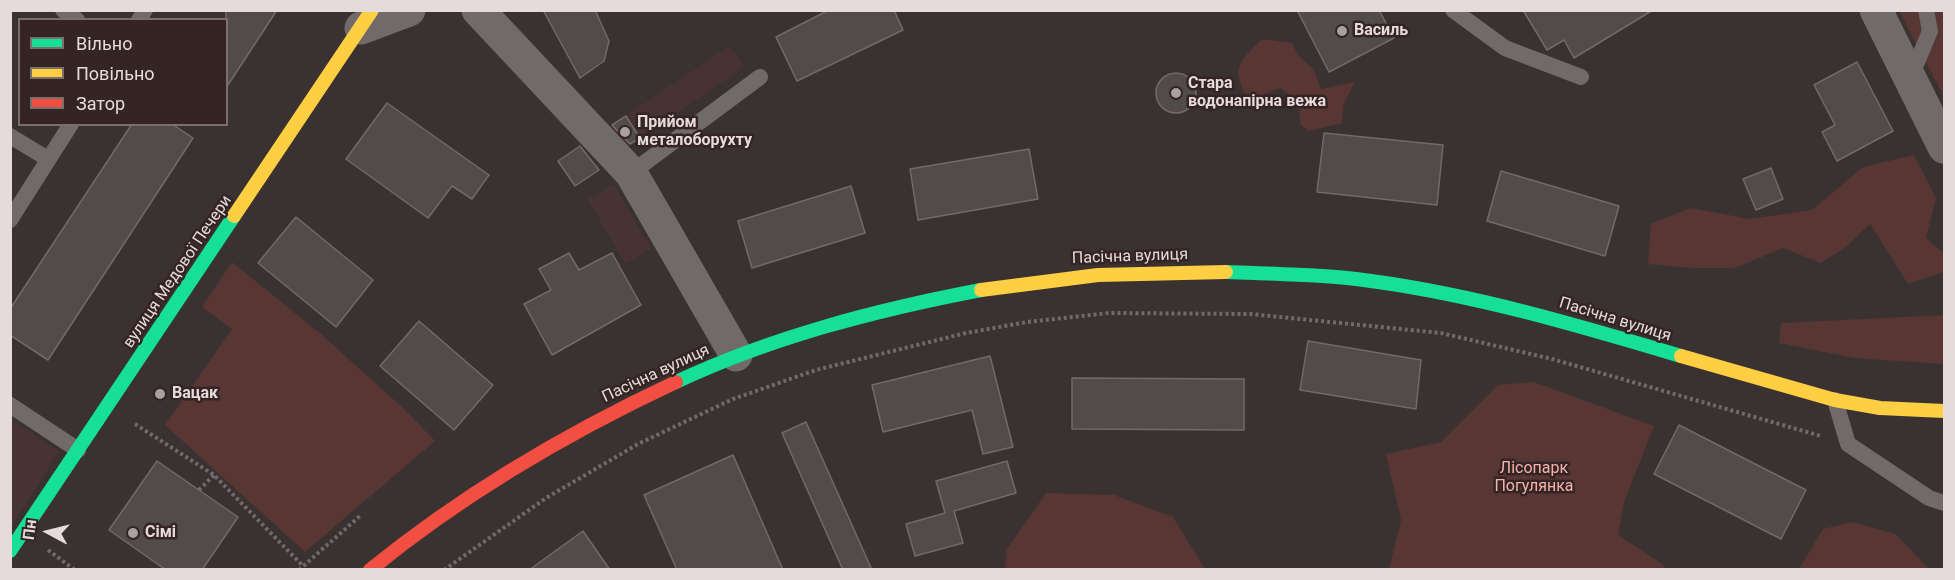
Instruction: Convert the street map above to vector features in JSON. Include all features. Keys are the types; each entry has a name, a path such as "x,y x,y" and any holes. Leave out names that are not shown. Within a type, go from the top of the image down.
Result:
{"main road":[{"name":"вулиця Медової Печери","path":"10,551 366,19"},
{"name":"Пасічна вулиця","path":"370,570 466,496 624,406 736,355 856,318 935,298 1011,283 1082,274 1233,271 1311,275 1386,283 1461,297 1556,319 1835,400 1880,408 1944,411"}],"street":[{"path":"366,19 409,10"},
{"path":"478,10 631,173 736,355"},
{"path":"1876,10 1944,147"}],"lane":[{"path":"1453,10 1505,48 1581,77"},
{"path":"1910,80 1930,31 1926,10"},
{"path":"631,173 760,77"},
{"path":"10,220 70,126"},
{"path":"10,136 48,159"},
{"path":"1835,400 1848,444 1929,498 1944,503"},
{"path":"12,410 78,450"}],"path":[{"path":"444,570 546,498 638,444 733,399 816,370 966,333 1027,322 1109,313 1250,314 1440,333 1562,362 1848,444"},
{"path":"134,423 214,475 301,568 361,515"},
{"path":"199,490 214,475"}],"shaded area":[{"path":"730,46 744,67 623,149 609,127"},
{"path":"614,184 651,249 625,264 588,199"},
{"path":"11,419 59,451 11,528"}],"green space":[{"path":"1899,11 1944,11 1944,97"},
{"path":"1262,39 1292,43 1298,55 1313,69 1321,89 1355,82 1343,105 1342,123 1309,131 1300,124 1299,102 1280,88 1249,100 1240,81 1239,67 1247,54"},
{"path":"1914,155 1936,198 1926,238 1944,254 1944,272 1908,284 1870,224 1847,246 1821,263 1783,248 1735,268 1692,268 1648,264 1651,224 1690,208 1750,219 1812,210 1863,167"},
{"path":"232,262 322,335 403,408 435,441 305,552 165,425 232,329 202,307"},
{"path":"1944,315 1944,364 1854,358 1779,343 1781,323"},
{"name":"Лісопарк Погулянка","path":"1534,382 1654,426 1624,502 1618,535 1666,569 1389,569 1401,520 1386,454 1441,442 1498,385"},
{"path":"1046,493 1114,495 1173,517 1205,569 1005,569 1007,549"},
{"path":"1852,522 1896,534 1929,569 1799,569 1823,529"}],"building":[{"path":"226,10 277,10 228,85 228,18 226,18"},
{"path":"543,10 595,10 609,41 604,61 580,78"},
{"path":"829,10 894,10 903,30 797,81 776,37"},
{"path":"1297,10 1379,10 1394,38 1329,72"},
{"path":"1523,10 1653,10 1574,58 1564,40 1547,50"},
{"path":"1857,62 1893,131 1837,161 1822,132 1835,125 1814,85"},
{"name":"Стара водонапірна вежа","path":"1176,73 1190,79 1196,93 1190,107 1176,113 1162,107 1156,93 1162,79"},
{"path":"387,103 489,175 472,199 452,186 428,218 346,159"},
{"name":"Прийом металоборухту","path":"626,116 640,138 630,144 612,125"},
{"path":"131,126 175,126 193,138 48,360 10,335 10,309"},
{"path":"1324,133 1443,145 1437,205 1317,192"},
{"path":"580,146 599,170 575,186 558,161"},
{"path":"1029,149 1038,199 918,220 910,169"},
{"path":"1771,168 1783,199 1756,210 1743,179"},
{"path":"1501,171 1619,206 1605,256 1487,221"},
{"path":"851,186 865,233 752,268 738,221"},
{"path":"296,217 373,280 336,327 258,263"},
{"path":"569,253 579,270 612,253 641,305 552,355 524,304 551,290 539,269"},
{"path":"419,321 493,385 454,430 380,366"},
{"path":"1308,341 1421,360 1416,409 1300,390"},
{"path":"990,356 1013,447 983,454 972,410 883,432 872,385"},
{"path":"1072,378 1244,379 1244,430 1072,429"},
{"path":"806,422 872,570 843,570 782,433"},
{"path":"1679,425 1806,490 1781,539 1654,474"},
{"path":"733,455 783,570 677,570 644,495"},
{"path":"157,461 238,517 202,570 166,570 109,530"},
{"path":"1007,461 1016,493 954,511 963,543 915,556 906,524 945,513 936,481"},
{"path":"583,531 610,570 529,570"}],"traffic: fast":[{"path":"10,551 234,216"},
{"path":"1226,272 1335,277 1450,294 1528,312 1681,356"},
{"path":"676,382 749,351 787,338 903,306 981,290"}],"traffic: slow":[{"path":"234,216 372,10"},
{"path":"981,290 1098,275 1226,272"},
{"path":"1681,356 1835,400 1880,408 1944,411"}],"traffic: jam":[{"path":"370,570 442,516 517,467 595,422 676,382"}],"place":[{"name":"Василь","path":"1342,31"},
{"name":"Стара водонапірна вежа","path":"1176,93"},
{"name":"Прийом металоборухту","path":"625,132"},
{"name":"Вацак","path":"160,394"},
{"name":"Сімі","path":"133,533"}]}
